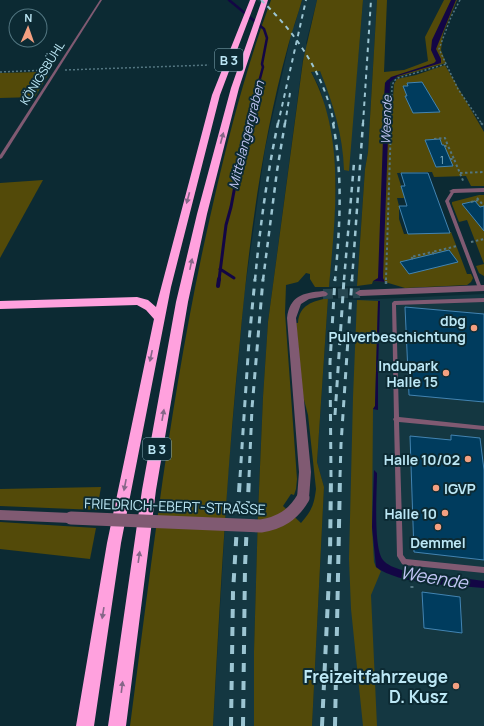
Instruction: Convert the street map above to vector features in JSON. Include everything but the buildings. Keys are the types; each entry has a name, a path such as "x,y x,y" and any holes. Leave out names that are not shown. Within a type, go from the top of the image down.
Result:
{"highway":[{"name":"B 3","path":"117,726 148,498 182,302 202,214 235,88 247,30 249,8 253,0"},
{"name":"B 3","path":"85,726 114,544 159,318 183,217 216,95 247,30 259,17 265,0"},
{"path":"0,305 137,301 150,307 159,318"}],"street":[{"path":"453,191 484,190"},
{"path":"360,293 482,288"},
{"name":"FRIEDRICH-EBERT-STRASSE","path":"0,515 261,526 284,520 296,510 303,498 305,472 291,327 291,313 295,304 301,298 323,294"}],"lane":[{"name":"KÖNIGSBÜHL","path":"0,158 101,0"},
{"path":"453,191 447,200 482,288"},
{"path":"484,300 394,303 400,556 404,562 484,570"},
{"path":"396,419 484,428"}],"path":[{"path":"460,0 440,43 440,54 469,106 484,126"},
{"path":"385,292 392,86 394,81 398,78 446,64"},
{"path":"0,72 209,65"},
{"path":"434,139 445,138 454,159"},
{"path":"460,173 484,172"},
{"path":"471,202 479,200"},
{"path":"413,259 412,257 432,252"},
{"path":"411,570 412,588"}],"shaded area":[{"path":"257,0 265,0 294,27 302,0 317,0 306,43 323,77 356,80 363,0 377,0 368,152 365,169 357,286 329,287 336,186 330,127 320,89 303,58 268,322 258,513 254,651 254,726 213,726 228,473 244,296 265,149 290,40 274,17"},
{"path":"271,0 302,0 288,46 271,118 252,229 235,388 221,581 213,726 130,726 165,464 186,334 213,204 232,127 246,76"},
{"path":"317,0 363,0 349,171 344,170 342,144 333,107 325,83 320,71 311,72 322,97 334,150 334,233 329,287 315,287 310,279 310,274 306,273 298,282 286,285 285,313 297,479 294,495 291,494 283,506 301,523 312,507 316,489 308,415 303,396 296,323 298,323 301,312 304,308 312,302 328,298 317,462 324,487 312,726 254,726 254,651 258,513 268,322 303,61"},
{"path":"377,0 387,0 384,72 404,70 428,61 425,37 444,0 457,0 443,34 441,50 446,63 387,80 385,83 382,134 392,136 391,126 394,84 397,79 416,75 445,65 484,132 484,186 471,186 466,176 434,177 432,172 397,173 405,198 397,198 399,206 399,219 404,234 451,232 467,274 471,274 473,278 467,285 405,288 385,282 373,281 372,284 357,286 365,169 368,152"},
{"path":"0,73 46,73 48,75 35,97 0,98"},
{"path":"43,180 0,258 0,183"},
{"path":"484,195 484,264 467,220 459,222 452,204 452,202"},
{"path":"484,264 484,276 479,273 476,266"},
{"path":"484,294 484,726 312,726 324,487 317,462 328,298 357,300"},
{"path":"357,300 378,301 375,406 373,409 372,527 374,562 376,567 381,571 371,595 377,726 363,726 351,609 349,559"},
{"path":"101,487 97,510 0,506 0,489"},
{"path":"0,522 96,528 90,559 0,549"}],"water":[{"name":"Weende","path":"451,0 456,0 436,49 441,59 441,63 398,76 390,82 383,278 385,282 373,281 378,278 385,83 391,77 434,63 436,61 431,50 432,40"},
{"path":"378,301 380,301 378,410 373,409 375,406"},
{"name":"Weende","path":"374,470 377,473 376,518 378,544 383,560 391,566 402,570 484,581 484,588 413,581 386,573 376,567 372,527"}],"waterway":[{"name":"Mittelangergraben","path":"229,0 264,29 267,38 262,64 263,67 248,124"},
{"name":"Mittelangergraben","path":"220,269 226,225 248,123"},
{"name":"Mittelangergraben","path":"219,280 220,269"},
{"path":"220,269 234,278"},
{"name":"Mittelangergraben","path":"218,286 219,279"}],"tunnel":[{"path":"323,294 360,293"}],"railway":[{"path":"261,0 286,26 297,41"},
{"path":"297,41 306,0"},
{"path":"363,124 371,0"},
{"path":"278,124 297,41"},
{"path":"297,41 307,56 324,89 334,124"},
{"path":"285,124 290,93"},
{"path":"255,280 264,201 278,123"},
{"path":"263,280 277,171 285,123"},
{"path":"333,123 338,162 340,202 335,280"},
{"path":"352,280 363,123"},
{"path":"344,280 354,163"},
{"path":"240,477 249,341 255,279"},
{"path":"249,477 252,408 263,279"},
{"path":"331,476 330,362 335,279"},
{"path":"335,415 344,279"},
{"path":"340,477 352,279"},
{"path":"231,726 233,592 240,476"},
{"path":"243,726 245,567 249,476"},
{"path":"322,726 330,556 331,476"},
{"path":"335,726 340,476"}],"place":[{"name":"dbg Pulverbeschichtung","path":"474,328"},
{"name":"Indupark Halle 15","path":"446,373"},
{"name":"Halle 10/02","path":"468,459"},
{"name":"IGVP","path":"436,488"},
{"name":"Halle 10","path":"445,513"},
{"name":"Demmel","path":"438,527"},
{"name":"Freizeitfahrzeuge D. Kusz","path":"456,686"}]}
